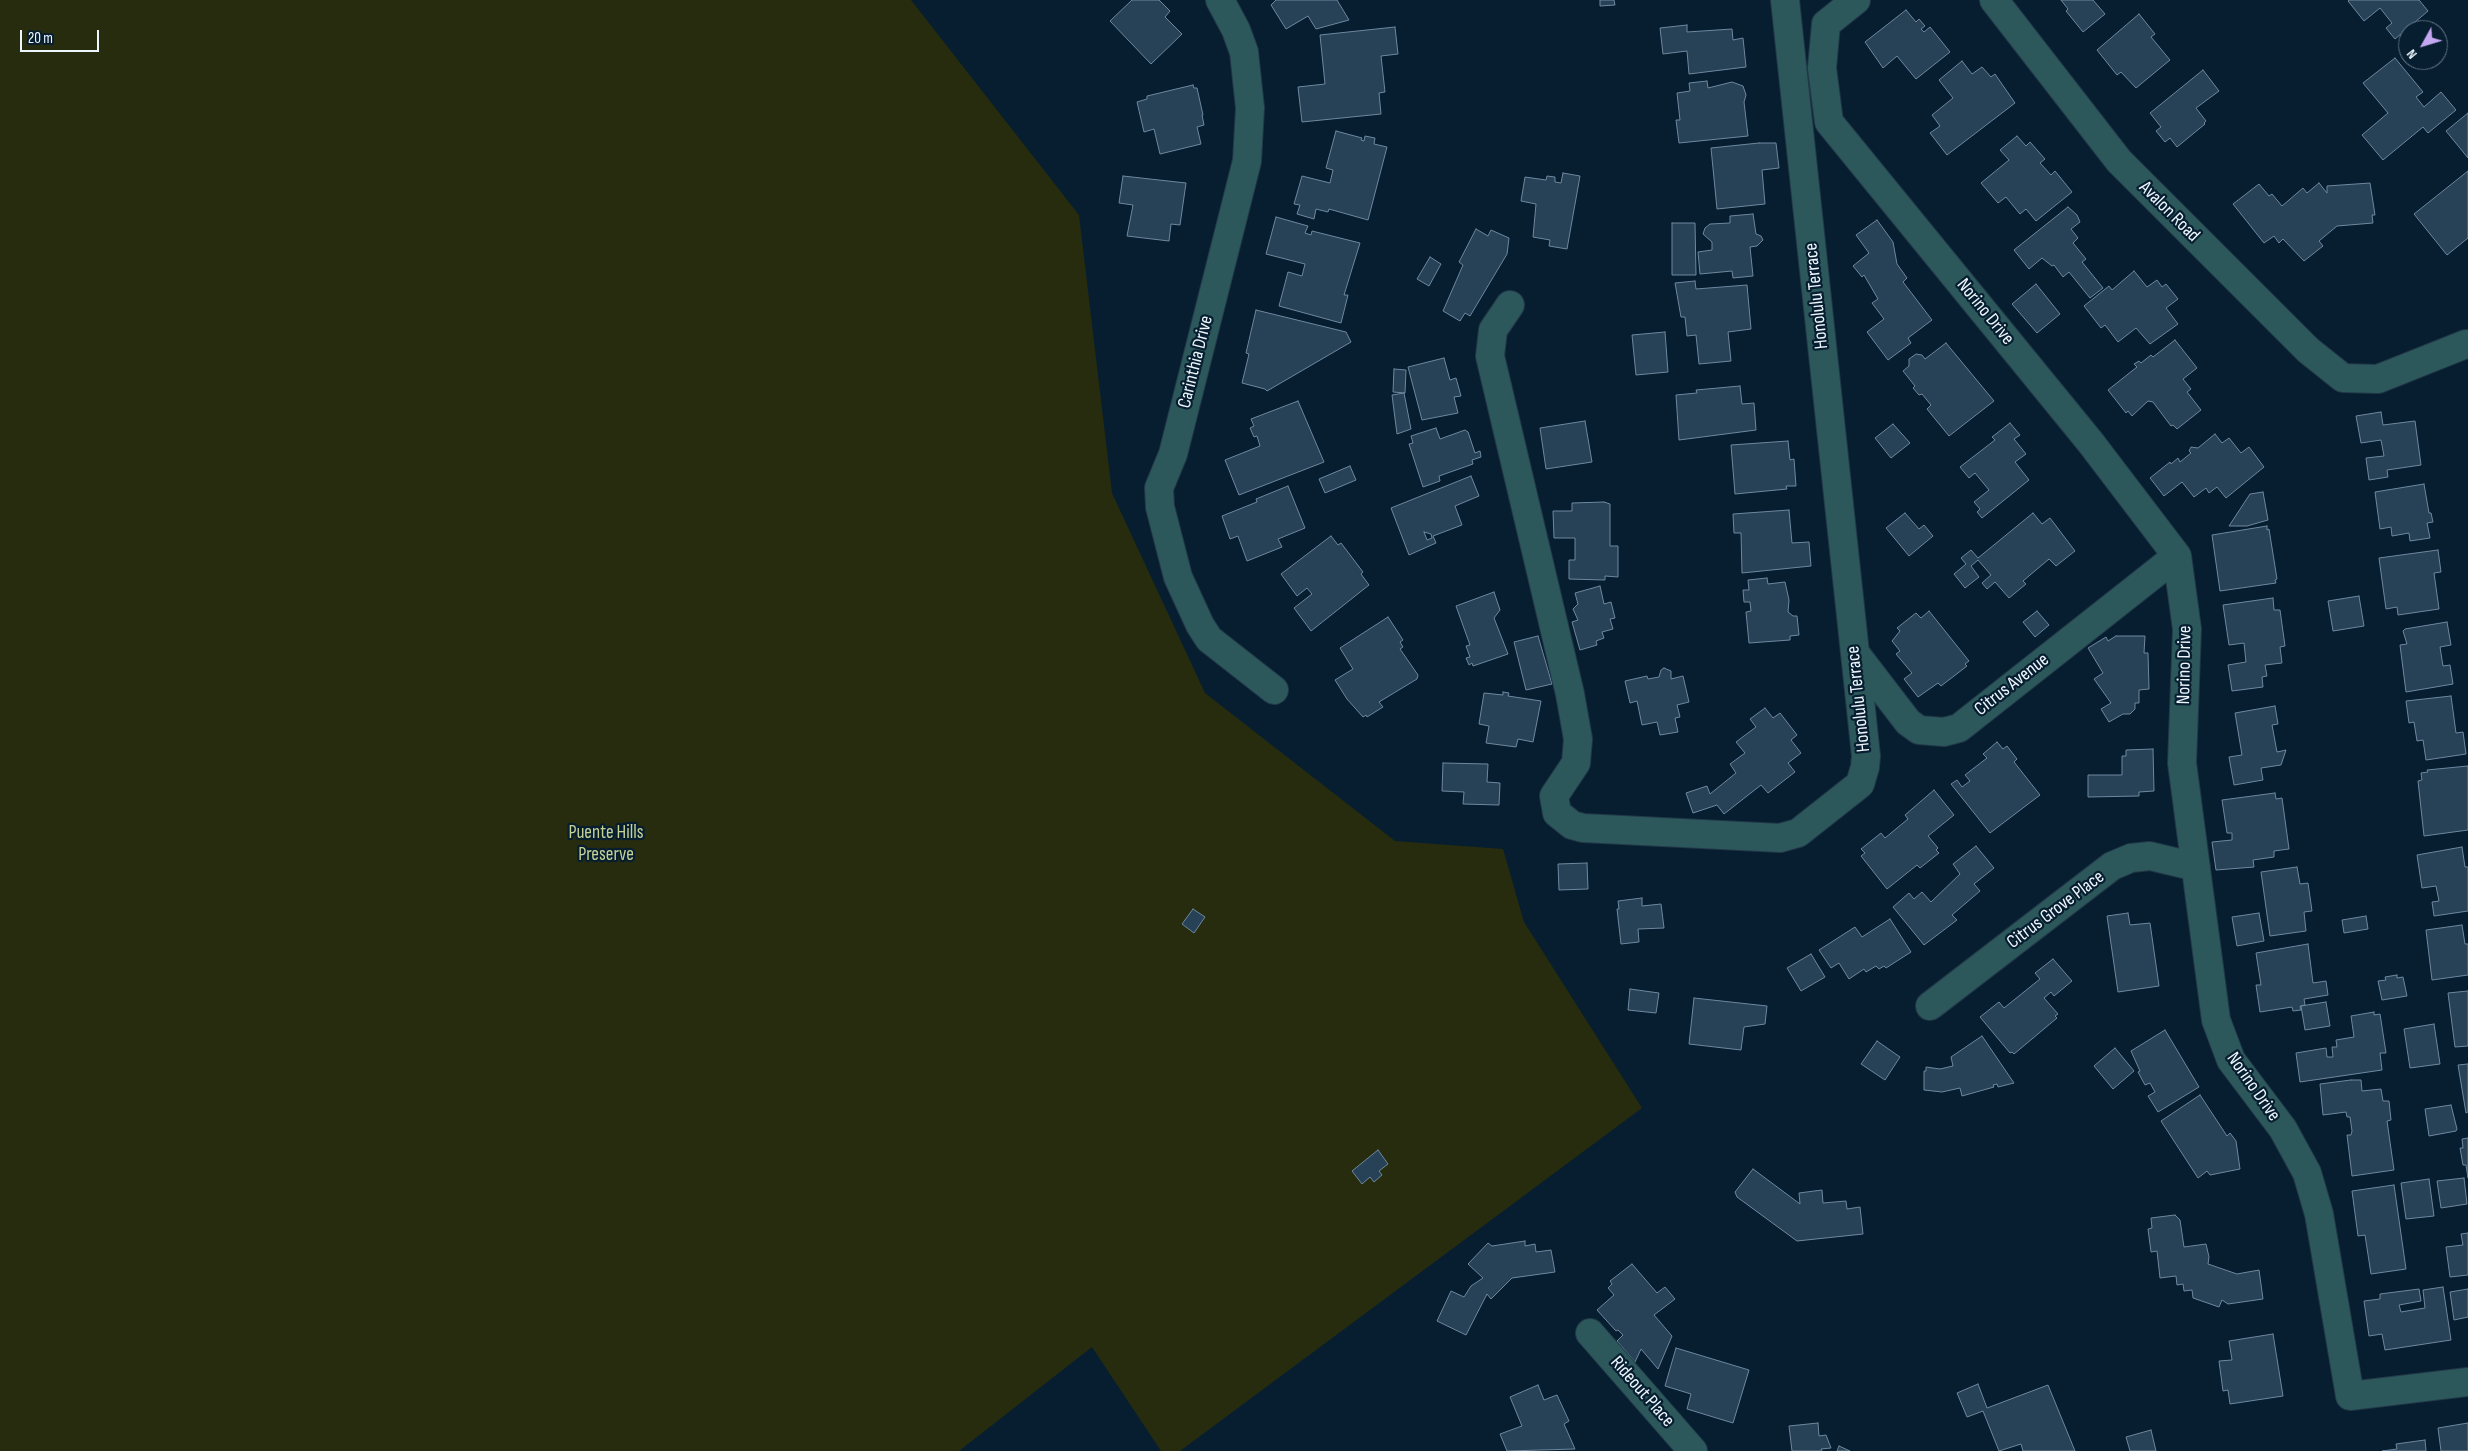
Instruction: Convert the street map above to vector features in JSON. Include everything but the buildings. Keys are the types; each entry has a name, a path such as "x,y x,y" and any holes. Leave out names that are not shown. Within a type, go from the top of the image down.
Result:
{"street":[{"name":"Carinthia Drive","path":"1220,0 1236,30 1244,52 1250,108 1247,162 1173,454 1159,488 1160,507 1178,577 1200,625 1209,639 1274,690"},
{"name":"Honolulu Terrace","path":"1510,306 1492,330 1490,356 1570,694 1578,739 1576,763 1554,796 1557,812 1563,819 1583,828 1780,838 1798,833 1854,789 1863,778 1866,756 1785,0"},
{"name":"Norino Drive","path":"1856,0 1826,24 1822,68 1830,122 2091,443 2177,556 2187,629 2182,763 2216,1020 2231,1060 2283,1129 2307,1173 2319,1214 2350,1396 2468,1382"},
{"name":"Avalon Road","path":"1994,0 2118,161 2308,350 2343,378 2378,379 2467,343"},
{"name":"Citrus Avenue","path":"1855,653 1908,722 1919,730 1944,732 1959,728 2177,556"},
{"name":"Citrus Grove Place","path":"1930,1006 2112,866 2131,858 2150,856 2196,867"},
{"name":"Rideout Place","path":"1590,1333 1693,1451"}],"green space":[{"name":"Puente Hills Preserve","path":"0,0 911,0 1079,215 1112,493 1205,693 1395,841 1503,849 1524,922 1642,1108 1180,1451 1161,1451 1092,1347 959,1451 0,1451"}]}
